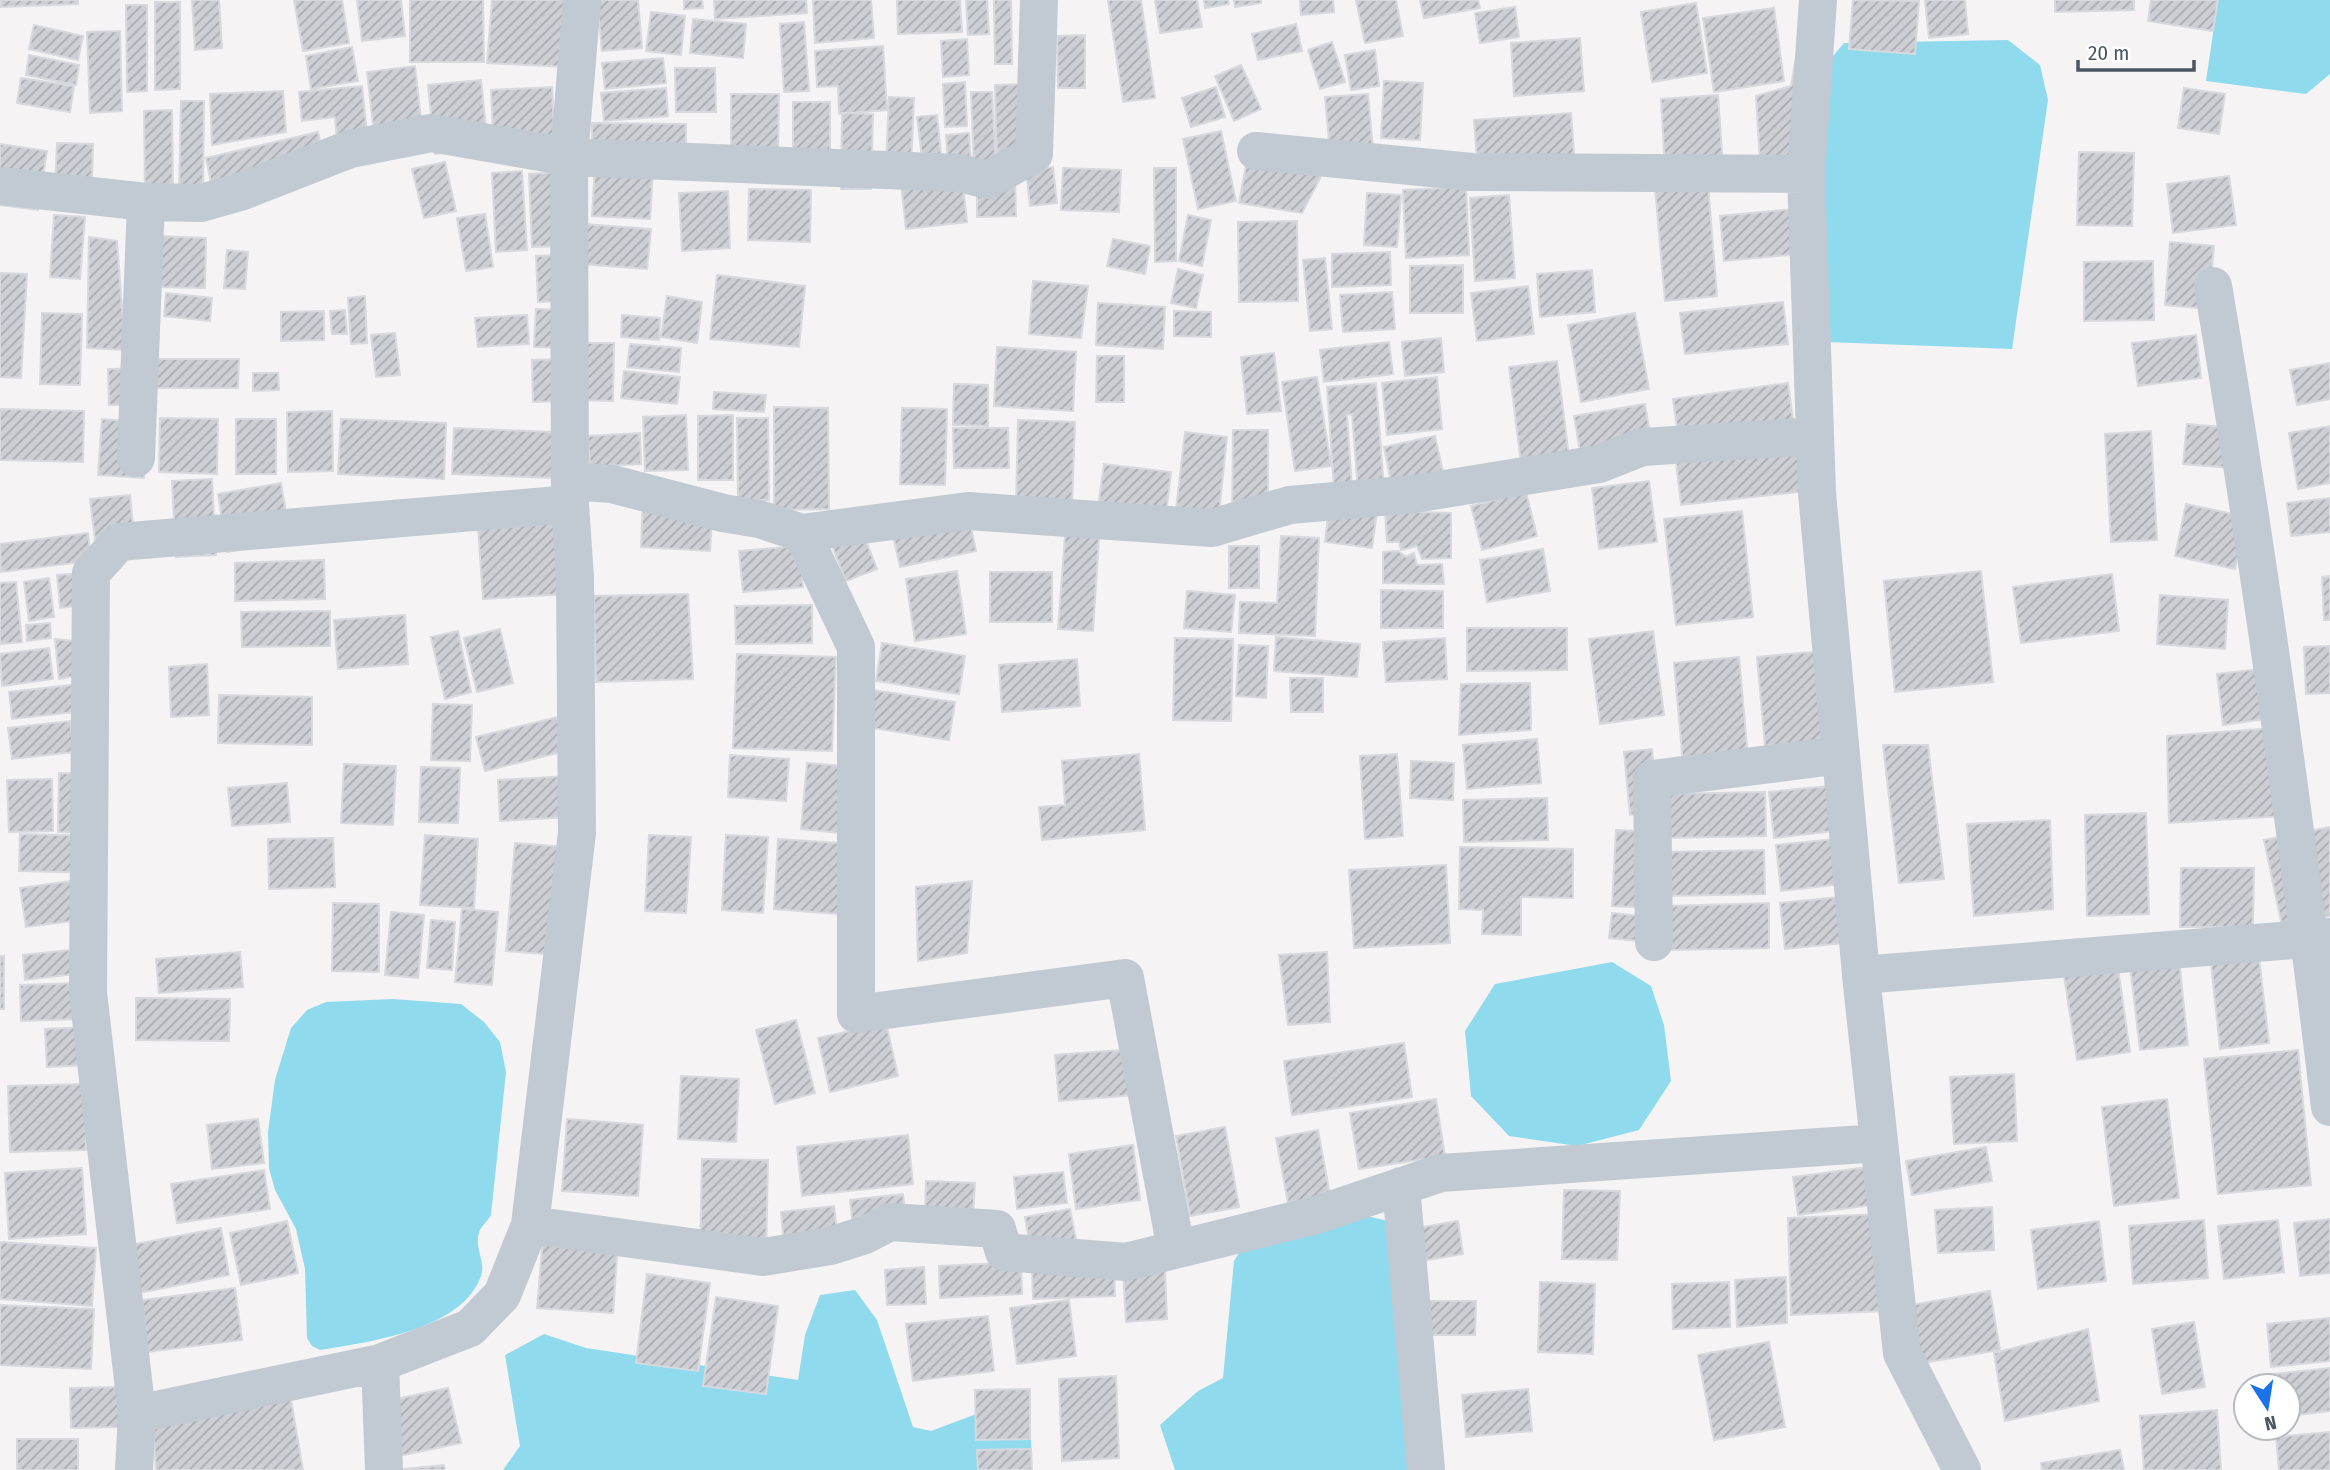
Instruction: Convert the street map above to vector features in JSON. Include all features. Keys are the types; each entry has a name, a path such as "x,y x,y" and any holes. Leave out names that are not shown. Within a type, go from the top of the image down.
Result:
{"street":[{"path":"137,1414 380,1363 471,1328 502,1295 530,1225 577,834 575,578 570,493 569,156 582,0"},
{"path":"0,186 146,202 201,203 240,192 350,149 431,133 569,156 959,173 988,180 1034,153 1039,0"},
{"path":"1818,0 1806,174 1817,493 1861,975 1902,1353 1962,1470"},
{"path":"1256,151 1472,172 1806,174"},
{"path":"136,458 146,202"},
{"path":"2213,286 2320,938 2330,1107"},
{"path":"134,1470 137,1414 88,993 91,573 119,542 570,493 612,484 723,513 760,519 802,533 968,511 1212,528 1290,505 1427,492 1599,464 1642,447 1815,436"},
{"path":"802,533 856,647 856,1014 1125,978 1176,1249"},
{"path":"1654,942 1652,779 1841,755"},
{"path":"1861,975 2320,938"},
{"path":"530,1225 764,1257 830,1246 890,1222 997,1229 1004,1252 1126,1262 1316,1215 1441,1172 1879,1143"},
{"path":"1401,1186 1426,1470"},
{"path":"380,1363 384,1470"}],"water":[{"path":"2218,0 2330,0 2330,74 2306,94 2206,81"},
{"path":"2008,40 2040,65 2048,100 2012,349 1826,342 1822,69 1844,43"},
{"path":"1612,962 1651,986 1664,1025 1671,1081 1639,1130 1577,1146 1509,1136 1471,1096 1465,1031 1495,984"},
{"path":"393,999 461,1004 484,1022 500,1042 506,1072 491,1215 481,1228 478,1238 481,1276 471,1294 455,1309 435,1321 387,1337 320,1350 312,1346 307,1338 305,1269 296,1229 275,1190 269,1168 268,1132 275,1080 291,1028 307,1010 326,1002"},
{"path":"1363,1215 1392,1222 1412,1470 1175,1470 1160,1425 1198,1391 1223,1378 1234,1261 1242,1248"},
{"path":"855,1290 877,1320 913,1427 931,1431 1003,1404 1030,1410 1032,1470 503,1470 520,1446 505,1355 544,1334 586,1348 798,1380 805,1335 820,1295"}],"building":[{"path":"1,0 78,0 78,4 1,7"},
{"path":"192,0 219,0 222,48 195,50"},
{"path":"294,0 342,0 349,43 303,51"},
{"path":"357,0 401,0 405,36 362,41"},
{"path":"410,0 483,0 484,62 410,62"},
{"path":"492,0 569,0 565,67 487,63"},
{"path":"597,0 638,0 642,48 602,51"},
{"path":"684,0 702,0 703,8 684,9"},
{"path":"714,0 806,0 807,13 715,19"},
{"path":"813,0 871,0 874,38 815,43"},
{"path":"897,0 960,0 962,32 898,34"},
{"path":"966,0 987,0 989,34 968,35"},
{"path":"994,0 1011,0 1012,64 995,64"},
{"path":"1108,0 1141,0 1155,98 1123,102"},
{"path":"1155,0 1197,0 1202,27 1160,33"},
{"path":"1204,0 1228,0 1229,4 1205,8"},
{"path":"1234,0 1261,0 1261,3 1235,7"},
{"path":"1300,0 1333,0 1334,12 1301,15"},
{"path":"1356,0 1396,0 1403,36 1365,43"},
{"path":"1420,0 1478,0 1480,8 1424,18"},
{"path":"1853,0 1919,1 1915,54 1849,49"},
{"path":"1925,0 1965,0 1968,34 1929,38"},
{"path":"2055,0 2134,0 2134,10 2055,12"},
{"path":"2151,0 2218,0 2213,31 2148,21"},
{"path":"155,2 180,2 180,89 155,90"},
{"path":"1696,3 1707,73 1652,82 1641,12"},
{"path":"126,5 147,5 147,91 127,92"},
{"path":"1515,7 1519,37 1480,43 1475,13"},
{"path":"1774,8 1784,81 1714,92 1703,18"},
{"path":"651,12 685,16 681,55 646,51"},
{"path":"693,19 746,24 743,58 690,53"},
{"path":"804,22 809,91 784,92 780,24"},
{"path":"1296,24 1302,51 1258,60 1252,34"},
{"path":"34,25 83,36 78,60 29,49"},
{"path":"120,31 122,111 90,113 87,32"},
{"path":"1085,35 1085,88 1058,88 1057,36"},
{"path":"1580,38 1584,91 1514,96 1511,43"},
{"path":"967,39 969,75 943,77 941,41"},
{"path":"1332,42 1345,82 1320,89 1308,50"},
{"path":"883,46 887,110 839,114 838,86 817,87 815,51"},
{"path":"352,47 358,81 311,89 306,56"},
{"path":"1375,50 1379,86 1351,90 1345,55"},
{"path":"29,55 79,65 76,85 26,75"},
{"path":"1796,57 1815,169 1760,162 1756,96 1791,86"},
{"path":"663,58 666,83 605,89 602,63"},
{"path":"1241,65 1261,109 1234,121 1215,76"},
{"path":"415,66 424,145 376,151 367,72"},
{"path":"675,68 715,68 716,112 676,112"},
{"path":"21,78 74,86 70,112 17,103"},
{"path":"481,80 488,148 435,154 428,85"},
{"path":"1384,81 1423,83 1420,140 1381,138"},
{"path":"965,82 967,126 945,127 943,84"},
{"path":"1026,84 1028,164 997,165 995,85"},
{"path":"362,86 370,162 339,165 335,117 302,121 299,92"},
{"path":"552,87 555,152 494,155 491,90"},
{"path":"1216,87 1225,117 1191,127 1182,98"},
{"path":"666,88 668,116 604,121 601,93"},
{"path":"2184,88 2225,94 2219,134 2178,128"},
{"path":"283,91 286,132 212,145 210,94"},
{"path":"971,92 992,92 996,167 974,168"},
{"path":"731,94 779,94 778,157 731,156"},
{"path":"1368,94 1373,149 1330,153 1325,97"},
{"path":"1718,95 1723,166 1665,170 1661,99"},
{"path":"889,97 914,98 911,166 886,165"},
{"path":"181,101 204,101 203,194 179,193"},
{"path":"793,102 830,102 830,170 793,170"},
{"path":"172,110 173,194 145,194 144,111"},
{"path":"842,113 873,114 871,189 841,189"},
{"path":"1571,113 1576,179 1479,186 1474,120"},
{"path":"937,115 942,164 923,166 917,117"},
{"path":"592,123 686,124 686,155 592,155"},
{"path":"1221,131 1236,201 1198,209 1183,139"},
{"path":"318,132 328,176 215,202 206,158"},
{"path":"969,133 971,165 948,167 946,135"},
{"path":"57,143 93,144 91,209 54,208"},
{"path":"0,144 47,151 38,210 0,205"},
{"path":"2079,152 2134,153 2132,226 2077,225"},
{"path":"1247,160 1327,165 1302,213 1239,203"},
{"path":"445,162 456,211 424,218 412,169"},
{"path":"595,166 653,170 650,219 592,216"},
{"path":"1053,167 1057,203 1030,206 1026,170"},
{"path":"1063,168 1121,170 1119,212 1061,210"},
{"path":"1154,168 1176,168 1176,261 1155,262"},
{"path":"522,171 527,250 496,252 492,173"},
{"path":"561,172 564,246 532,247 529,174"},
{"path":"1015,176 1016,216 977,217 977,177"},
{"path":"2229,176 2236,225 2173,233 2167,184"},
{"path":"962,177 967,222 906,229 901,184"},
{"path":"1708,184 1717,296 1665,301 1655,188"},
{"path":"1466,187 1469,255 1406,258 1403,190"},
{"path":"749,189 811,190 810,242 748,240"},
{"path":"728,191 730,248 682,251 679,193"},
{"path":"1367,193 1401,195 1397,247 1364,245"},
{"path":"1509,195 1515,278 1475,281 1470,198"},
{"path":"1794,209 1798,254 1724,261 1720,216"},
{"path":"485,214 493,267 466,271 457,218"},
{"path":"54,215 85,217 80,279 50,277"},
{"path":"1188,215 1211,220 1202,266 1179,261"},
{"path":"1297,221 1298,301 1239,302 1238,222"},
{"path":"584,224 651,229 647,269 581,264"},
{"path":"157,236 206,238 205,288 155,287"},
{"path":"89,237 117,241 125,350 87,348"},
{"path":"1113,239 1150,246 1145,274 1107,266"},
{"path":"2170,242 2214,246 2208,309 2165,305"},
{"path":"227,250 248,252 245,289 224,288"},
{"path":"1390,252 1391,285 1332,287 1332,254"},
{"path":"563,255 565,301 538,302 536,256"},
{"path":"1325,258 1332,329 1310,331 1303,260"},
{"path":"2153,261 2154,320 2084,321 2084,262"},
{"path":"1463,265 1463,313 1410,313 1410,266"},
{"path":"1178,269 1203,275 1196,308 1171,303"},
{"path":"1592,270 1595,312 1540,317 1537,274"},
{"path":"0,273 27,274 21,378 0,377"},
{"path":"717,275 805,286 799,347 710,339"},
{"path":"1033,281 1088,286 1081,338 1029,334"},
{"path":"1528,286 1534,334 1477,341 1471,293"},
{"path":"1392,292 1395,329 1343,332 1340,295"},
{"path":"166,293 212,298 210,321 164,316"},
{"path":"365,296 367,343 351,344 348,298"},
{"path":"667,296 702,302 697,343 661,337"},
{"path":"1783,302 1788,344 1685,354 1680,313"},
{"path":"1098,303 1165,307 1163,349 1096,345"},
{"path":"536,309 565,310 564,348 534,347"},
{"path":"345,310 347,334 332,334 330,311"},
{"path":"324,311 324,340 281,341 281,312"},
{"path":"1174,311 1211,312 1211,337 1174,336"},
{"path":"42,313 82,314 80,385 40,384"},
{"path":"1635,313 1649,389 1581,402 1568,325"},
{"path":"527,315 529,344 478,347 475,318"},
{"path":"622,315 660,318 659,340 621,337"},
{"path":"395,333 400,375 376,377 371,335"},
{"path":"2196,335 2201,378 2138,386 2132,343"},
{"path":"1441,338 1444,372 1405,376 1402,342"},
{"path":"1389,342 1393,374 1324,382 1320,350"},
{"path":"579,343 614,343 613,401 578,400"},
{"path":"630,344 681,348 679,372 627,367"},
{"path":"997,347 1076,352 1073,411 994,406"},
{"path":"1274,353 1281,411 1247,414 1241,357"},
{"path":"1097,356 1124,356 1124,402 1096,402"},
{"path":"154,359 239,359 238,388 154,388"},
{"path":"563,359 564,401 533,402 532,360"},
{"path":"1557,361 1569,457 1521,463 1509,367"},
{"path":"2330,363 2330,399 2297,405 2290,370"},
{"path":"148,368 149,404 109,405 108,369"},
{"path":"624,371 680,377 677,404 621,398"},
{"path":"253,373 278,373 279,390 253,391"},
{"path":"1317,377 1331,466 1295,471 1282,382"},
{"path":"1437,377 1442,429 1387,435 1382,383"},
{"path":"1376,383 1384,489 1358,491 1352,414 1347,415 1352,488 1334,489 1327,387"},
{"path":"1788,383 1794,427 1679,442 1673,399"},
{"path":"954,384 988,385 988,426 953,425"},
{"path":"714,392 766,395 764,412 713,409"},
{"path":"1645,404 1655,463 1584,475 1574,416"},
{"path":"774,407 828,408 829,509 774,510"},
{"path":"902,408 947,409 945,485 900,484"},
{"path":"0,409 84,411 83,462 0,460"},
{"path":"332,411 333,471 288,472 287,412"},
{"path":"686,415 688,470 645,471 643,417"},
{"path":"733,415 733,480 698,480 698,416"},
{"path":"160,418 218,419 217,474 159,472"},
{"path":"737,418 768,418 769,500 738,500"},
{"path":"102,419 149,423 144,478 98,475"},
{"path":"236,419 276,419 276,474 236,474"},
{"path":"341,419 446,423 444,479 338,474"},
{"path":"1018,420 1075,422 1072,506 1016,504"},
{"path":"2187,424 2235,428 2232,468 2183,464"},
{"path":"2330,426 2330,483 2298,489 2289,433"},
{"path":"454,428 554,432 553,478 452,474"},
{"path":"953,428 1008,428 1009,468 954,468"},
{"path":"1233,430 1268,430 1268,524 1232,524"},
{"path":"2151,431 2157,540 2111,542 2105,434"},
{"path":"1185,432 1227,437 1218,523 1175,518"},
{"path":"640,433 641,464 590,467 588,436"},
{"path":"1435,436 1445,481 1393,492 1384,447"},
{"path":"1809,445 1815,490 1681,505 1676,461"},
{"path":"1104,464 1171,472 1164,531 1096,522"},
{"path":"212,479 216,555 176,557 172,481"},
{"path":"1649,481 1657,542 1599,549 1592,488"},
{"path":"281,483 291,541 227,552 218,494"},
{"path":"1526,492 1537,536 1482,550 1471,506"},
{"path":"130,495 134,536 95,540 90,499"},
{"path":"2330,498 2330,532 2291,536 2287,503"},
{"path":"643,499 713,502 710,551 641,547"},
{"path":"2186,504 2247,517 2235,569 2175,556"},
{"path":"967,507 976,551 900,567 890,522"},
{"path":"1329,507 1377,512 1372,548 1325,542"},
{"path":"1385,511 1451,513 1451,558 1422,559 1417,546 1401,550 1399,542 1387,542"},
{"path":"1742,511 1753,617 1676,625 1664,519"},
{"path":"855,513 877,569 846,581 824,525"},
{"path":"562,523 566,594 483,599 478,528"},
{"path":"88,533 91,561 1,572 0,544"},
{"path":"1065,535 1099,538 1093,631 1058,629"},
{"path":"1281,536 1319,538 1315,636 1239,633 1240,602 1277,603"},
{"path":"799,546 803,587 743,592 739,551"},
{"path":"1229,546 1259,546 1259,588 1229,588"},
{"path":"1543,549 1550,591 1487,602 1480,560"},
{"path":"1398,551 1406,557 1414,553 1417,565 1442,564 1444,584 1383,583 1383,552"},
{"path":"324,560 325,599 235,601 235,563"},
{"path":"957,571 966,634 915,641 906,579"},
{"path":"1981,571 1993,682 1895,692 1884,581"},
{"path":"96,572 99,603 60,608 57,575"},
{"path":"990,572 1052,572 1052,622 990,622"},
{"path":"2112,574 2119,631 2021,643 2013,587"},
{"path":"2330,576 2330,620 2324,620 2322,577"},
{"path":"49,578 54,617 29,621 24,582"},
{"path":"16,582 22,642 0,644 0,583"},
{"path":"1381,590 1443,591 1443,628 1381,628"},
{"path":"1187,591 1235,595 1231,632 1184,628"},
{"path":"688,594 693,679 596,682 594,596"},
{"path":"2160,595 2228,600 2225,649 2157,644"},
{"path":"812,605 812,643 736,644 735,606"},
{"path":"330,611 330,646 242,647 241,612"},
{"path":"405,615 408,664 338,669 334,620"},
{"path":"50,623 51,638 27,641 26,625"},
{"path":"1467,628 1567,628 1567,670 1467,671"},
{"path":"500,629 513,683 477,692 464,638"},
{"path":"458,631 471,692 445,699 431,637"},
{"path":"1653,631 1664,715 1600,724 1589,639"},
{"path":"1276,637 1360,644 1357,677 1274,671"},
{"path":"1175,638 1233,639 1231,721 1173,720"},
{"path":"1445,638 1447,679 1386,682 1383,642"},
{"path":"55,639 96,643 101,671 59,679"},
{"path":"882,643 965,656 959,694 876,681"},
{"path":"1239,645 1268,646 1266,698 1236,696"},
{"path":"2330,646 2330,693 2306,694 2304,647"},
{"path":"49,648 53,679 2,686 0,654"},
{"path":"1822,651 1833,773 1768,779 1757,657"},
{"path":"737,654 836,657 832,751 733,748"},
{"path":"1739,657 1750,780 1685,786 1674,663"},
{"path":"1077,659 1080,706 1002,712 999,665"},
{"path":"207,664 209,715 171,717 169,667"},
{"path":"2260,669 2266,719 2223,725 2217,674"},
{"path":"1290,678 1323,678 1323,712 1291,712"},
{"path":"97,682 101,709 12,719 9,692"},
{"path":"1530,683 1531,730 1459,735 1461,684"},
{"path":"872,690 955,702 949,740 866,727"},
{"path":"219,695 312,697 312,745 218,743"},
{"path":"433,704 472,705 470,761 431,760"},
{"path":"558,717 566,751 485,771 476,737"},
{"path":"70,721 74,752 12,759 8,728"},
{"path":"2273,728 2283,816 2169,823 2167,736"},
{"path":"1537,739 1541,783 1467,789 1463,745"},
{"path":"1883,745 1928,745 1944,879 1899,883"},
{"path":"1652,749 1658,812 1630,815 1624,752"},
{"path":"1139,754 1145,830 1042,840 1039,807 1065,805 1062,761"},
{"path":"1397,754 1403,836 1365,839 1360,756"},
{"path":"730,755 789,759 786,801 728,797"},
{"path":"1411,761 1454,763 1453,800 1410,798"},
{"path":"807,763 856,767 850,834 801,829"},
{"path":"344,764 396,766 393,825 341,823"},
{"path":"421,767 460,768 458,823 419,822"},
{"path":"59,773 101,774 101,833 58,832"},
{"path":"586,775 589,816 500,821 498,780"},
{"path":"52,779 53,831 9,832 7,780"},
{"path":"287,783 290,822 232,826 228,788"},
{"path":"1838,785 1842,830 1774,838 1769,792"},
{"path":"1765,792 1766,836 1664,838 1663,794"},
{"path":"1547,798 1548,840 1464,842 1463,800"},
{"path":"2146,813 2149,914 2087,916 2085,815"},
{"path":"2050,820 2053,909 1974,916 1967,824"},
{"path":"2330,827 2330,916 2282,926 2264,840"},
{"path":"1616,830 1659,832 1656,908 1612,906"},
{"path":"20,834 99,836 99,873 19,871"},
{"path":"425,835 478,839 474,908 420,905"},
{"path":"649,835 691,837 686,913 645,911"},
{"path":"726,835 768,837 763,913 722,910"},
{"path":"333,838 335,887 269,889 268,839"},
{"path":"1845,838 1850,883 1781,891 1776,845"},
{"path":"778,839 855,844 850,915 774,909"},
{"path":"515,843 580,848 570,956 506,951"},
{"path":"1460,847 1573,849 1573,898 1521,897 1521,935 1482,934 1483,910 1459,909"},
{"path":"1764,850 1765,894 1663,896 1662,852"},
{"path":"1446,865 1450,943 1354,948 1349,870"},
{"path":"2181,868 2254,868 2253,927 2180,927"},
{"path":"93,878 98,918 26,927 20,888"},
{"path":"972,881 967,953 918,961 916,887"},
{"path":"1849,896 1854,942 1785,949 1780,903"},
{"path":"333,903 379,904 379,972 332,971"},
{"path":"1769,903 1769,948 1668,950 1667,906"},
{"path":"462,909 498,912 492,985 455,982"},
{"path":"391,912 424,915 418,978 385,975"},
{"path":"1612,913 1661,918 1658,943 1609,938"},
{"path":"431,920 455,922 452,970 427,968"},
{"path":"89,948 93,972 25,980 23,955"},
{"path":"240,952 243,987 159,993 156,959"},
{"path":"1327,952 1330,1022 1288,1025 1279,955"},
{"path":"0,956 4,956 4,1009 0,1009"},
{"path":"2259,958 2269,1043 2220,1049 2211,963"},
{"path":"2179,959 2188,1045 2140,1050 2130,965"},
{"path":"2118,968 2130,1052 2077,1060 2064,976"},
{"path":"78,983 80,1019 21,1021 20,985"},
{"path":"136,998 230,999 229,1041 136,1040"},
{"path":"796,1020 815,1093 775,1104 756,1030"},
{"path":"886,1023 898,1076 830,1092 818,1038"},
{"path":"87,1027 89,1065 47,1067 45,1029"},
{"path":"1404,1043 1412,1097 1292,1115 1284,1061"},
{"path":"1133,1049 1136,1095 1059,1101 1055,1055"},
{"path":"2298,1050 2311,1185 2218,1194 2204,1059"},
{"path":"2014,1074 2017,1141 1954,1144 1950,1077"},
{"path":"681,1076 739,1079 736,1142 678,1139"},
{"path":"85,1084 86,1150 10,1152 8,1086"},
{"path":"1436,1099 1445,1156 1359,1169 1350,1113"},
{"path":"2167,1099 2179,1198 2114,1206 2102,1107"},
{"path":"258,1119 264,1163 212,1169 207,1125"},
{"path":"567,1119 643,1125 638,1196 562,1191"},
{"path":"1225,1127 1239,1207 1190,1216 1176,1136"},
{"path":"1318,1130 1330,1195 1288,1203 1276,1138"},
{"path":"908,1135 913,1184 802,1196 797,1147"},
{"path":"1133,1145 1140,1200 1076,1209 1069,1154"},
{"path":"1986,1147 1992,1181 1912,1195 1906,1161"},
{"path":"702,1159 768,1160 766,1258 700,1256"},
{"path":"1867,1167 1873,1205 1798,1215 1793,1177"},
{"path":"82,1168 86,1234 9,1239 5,1173"},
{"path":"264,1170 270,1209 177,1223 171,1184"},
{"path":"1063,1172 1067,1203 1017,1209 1014,1177"},
{"path":"926,1181 975,1183 973,1216 925,1215"},
{"path":"1564,1190 1620,1191 1617,1260 1562,1259"},
{"path":"903,1194 908,1238 855,1244 850,1200"},
{"path":"834,1206 839,1249 785,1255 781,1212"},
{"path":"1992,1207 1994,1250 1938,1253 1935,1210"},
{"path":"1070,1209 1079,1255 1033,1264 1025,1217"},
{"path":"1881,1214 1885,1311 1791,1315 1788,1218"},
{"path":"2330,1219 2330,1273 2300,1276 2294,1223"},
{"path":"2204,1220 2208,1278 2133,1284 2129,1226"},
{"path":"2278,1220 2284,1272 2224,1279 2218,1226"},
{"path":"287,1221 298,1273 241,1285 230,1233"},
{"path":"1458,1221 1463,1254 1416,1262 1411,1229"},
{"path":"2099,1221 2106,1281 2038,1289 2031,1230"},
{"path":"221,1228 229,1275 139,1293 130,1245"},
{"path":"543,1237 618,1242 613,1313 537,1308"},
{"path":"0,1242 96,1248 92,1306 0,1299"},
{"path":"1021,1262 1022,1294 940,1298 939,1266"},
{"path":"1114,1263 1115,1296 1033,1299 1032,1267"},
{"path":"924,1267 926,1304 887,1305 885,1270"},
{"path":"1165,1269 1167,1319 1126,1322 1123,1271"},
{"path":"647,1274 710,1283 698,1371 636,1363"},
{"path":"1786,1277 1787,1323 1737,1327 1735,1280"},
{"path":"1540,1282 1595,1284 1593,1354 1538,1352"},
{"path":"1729,1282 1730,1327 1673,1329 1672,1284"},
{"path":"235,1288 242,1340 148,1352 142,1300"},
{"path":"1990,1291 2000,1350 1916,1364 1906,1306"},
{"path":"716,1297 778,1306 766,1394 703,1386"},
{"path":"1069,1300 1076,1356 1017,1364 1010,1308"},
{"path":"1423,1301 1476,1301 1475,1335 1423,1335"},
{"path":"0,1305 94,1309 91,1369 0,1365"},
{"path":"988,1316 994,1371 913,1381 906,1324"},
{"path":"2330,1318 2330,1361 2271,1367 2267,1324"},
{"path":"2194,1322 2205,1387 2162,1394 2152,1329"},
{"path":"2088,1329 2099,1401 2005,1421 1994,1353"},
{"path":"1769,1342 1785,1427 1714,1440 1698,1355"},
{"path":"2330,1368 2330,1411 2302,1414 2302,1372 2293,1372"},
{"path":"1116,1376 1119,1458 1062,1461 1059,1379"},
{"path":"119,1387 120,1427 71,1428 70,1388"},
{"path":"448,1388 461,1443 380,1460 368,1405"},
{"path":"1030,1389 1030,1439 976,1440 975,1390"},
{"path":"1528,1389 1532,1431 1466,1437 1462,1395"},
{"path":"290,1394 303,1470 156,1470 153,1423"},
{"path":"2217,1410 2221,1470 2144,1470 2140,1416"},
{"path":"2330,1432 2330,1470 2279,1470 2276,1442 2302,1442 2302,1435"},
{"path":"17,1439 78,1439 78,1470 17,1470"},
{"path":"1031,1449 1032,1470 978,1470 977,1450"},
{"path":"2120,1450 2124,1470 2042,1470 2041,1463"},
{"path":"444,1465 445,1470 394,1470"}]}
